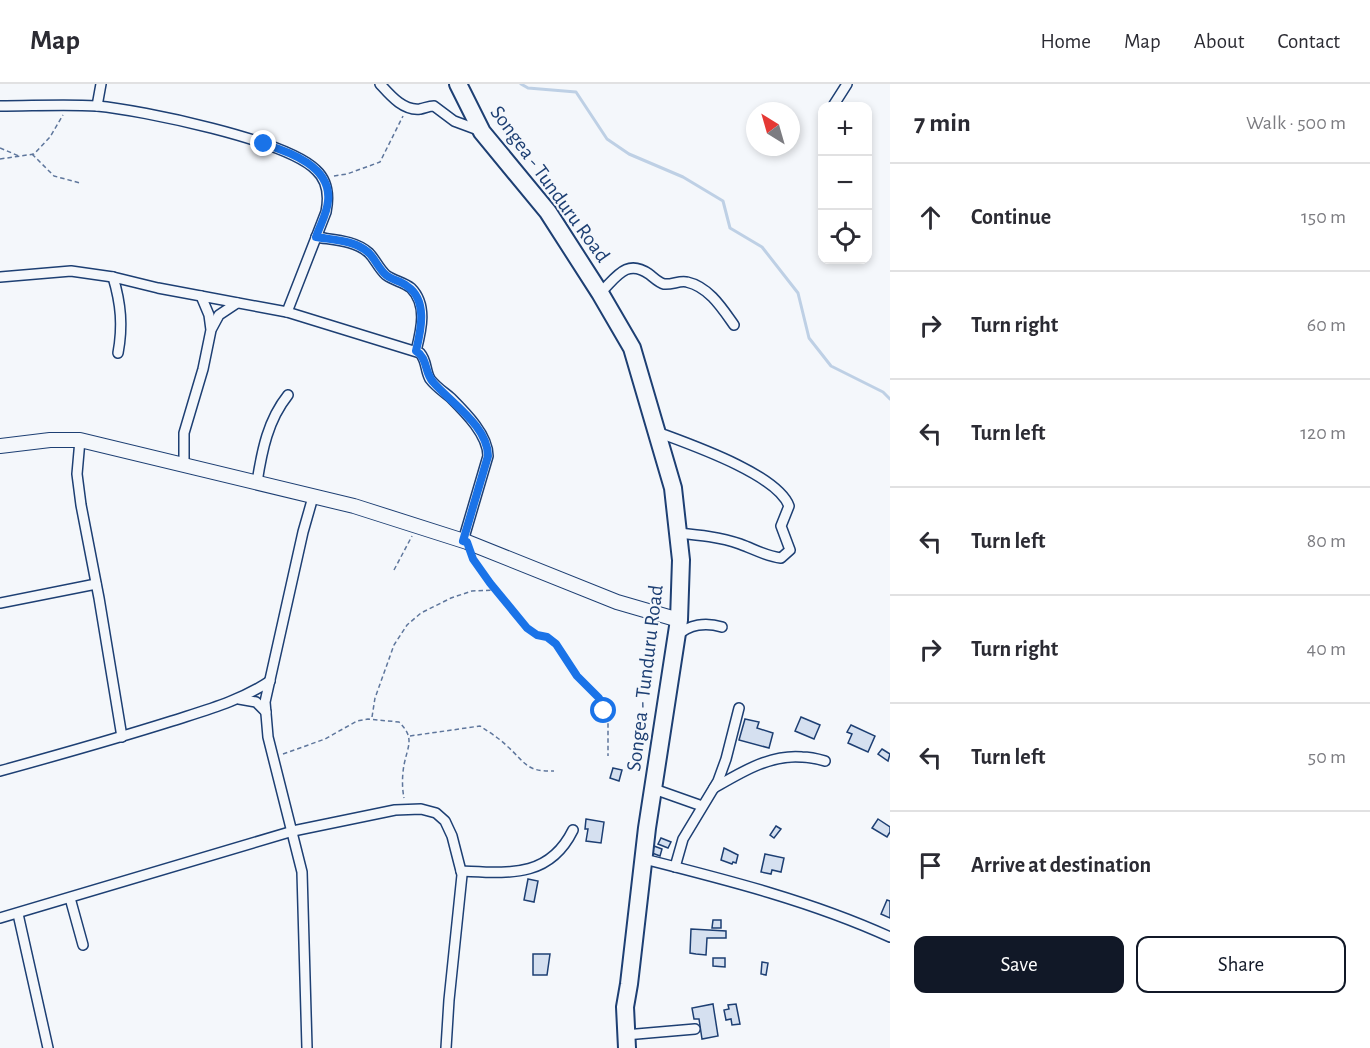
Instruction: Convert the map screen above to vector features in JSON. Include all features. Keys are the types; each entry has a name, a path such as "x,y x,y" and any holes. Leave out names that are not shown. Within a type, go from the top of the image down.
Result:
{"highway":[{"name":"Songea - Tunduru Road","path":"458,84 482,132 548,212 632,348 673,488 681,560 678,628 647,828 625,1007 626,1042"}],"street":[{"path":"97,106 100,84"},
{"path":"380,84 392,97 408,108 418,110 434,106 454,121 482,132"},
{"path":"835,102 847,84"},
{"path":"0,106 97,106 167,118 264,144 299,157 317,170 321,176 328,193 328,201 287,312"},
{"path":"316,237 352,243 370,254 384,273 412,289 421,309 416,351"},
{"path":"600,293 625,270 634,266 663,284 687,281 703,289 734,325"},
{"path":"0,277 71,271 113,277 287,312 416,351 424,357 426,370 434,383 467,416 483,436 488,447 488,456 465,541"},
{"path":"113,277 122,318 118,353"},
{"path":"201,296 209,315 211,330"},
{"path":"184,466 184,433 203,369 211,330 217,317 237,303"},
{"path":"257,482 264,445 277,409 288,394"},
{"path":"657,432 696,447 753,474 774,487 789,506 781,526 790,549 781,558 771,557 740,544 710,536 678,533"},
{"path":"0,446 50,440 80,440 354,506 465,541 678,628 702,624 722,627"},
{"path":"80,440 77,474 122,737"},
{"path":"308,1048 302,872 273,756 265,702 313,497"},
{"path":"0,603 96,584"},
{"path":"0,771 122,737 239,699 270,681"},
{"path":"239,699 256,702 266,712"},
{"path":"675,867 683,839 714,788 726,759 738,708"},
{"path":"714,788 750,768 777,759 801,756 825,761"},
{"path":"654,789 702,806"},
{"path":"0,918 293,831 405,810 421,809 436,813 445,821 452,836 461,871 446,1048"},
{"path":"461,871 503,873 541,865 566,845 573,830"},
{"path":"644,859 808,904 890,937"},
{"path":"70,898 83,945"},
{"path":"18,914 48,1048"},
{"path":"626,1042 695,1029"}],"path":[{"path":"0,159 32,154 42,147 67,106"},
{"path":"321,176 342,175 380,162 408,108"},
{"path":"0,148 20,156"},
{"path":"32,154 54,176 80,183"},
{"path":"394,570 417,527"},
{"path":"465,541 473,559 495,590 527,628 556,644 577,676 599,698 608,723 608,756"},
{"path":"372,719 375,698 394,645 407,625 421,613 451,598 472,591 495,590"},
{"path":"273,756 316,742 357,721 372,719 399,722 409,736 410,747 404,765 405,810"},
{"path":"409,736 480,726 508,746 530,768 539,771 554,771"}],"building":[{"path":"801,717 820,725 814,739 795,731"},
{"path":"745,719 759,722 757,728 773,733 769,748 739,740"},
{"path":"851,725 875,736 868,752 848,743 852,734 847,732"},
{"path":"882,749 890,754 888,761 878,754"},
{"path":"613,768 622,770 619,781 610,778"},
{"path":"586,819 604,822 601,843 586,841 588,829 585,829"},
{"path":"878,819 890,827 887,837 872,828"},
{"path":"776,826 781,829 774,838 770,835"},
{"path":"661,838 671,842 668,848 658,844"},
{"path":"654,846 662,849 660,856 652,853"},
{"path":"724,848 738,855 736,863 721,860"},
{"path":"765,854 784,858 781,872 772,870 771,874 761,872"},
{"path":"528,879 538,881 534,902 524,900"},
{"path":"887,900 890,901 890,918 881,914"},
{"path":"713,920 721,920 721,928 712,928"},
{"path":"691,929 726,931 726,938 707,938 706,955 690,953"},
{"path":"533,954 550,954 547,975 533,975"},
{"path":"713,958 725,958 725,967 713,966"},
{"path":"762,962 768,963 766,975 761,974"},
{"path":"713,1004 718,1036 702,1039 699,1019 694,1019 692,1008"},
{"path":"736,1004 740,1024 732,1025 731,1019 726,1020 724,1010 729,1009 728,1005"}],"waterway":[{"path":"521,84 528,88 576,92 607,139 629,154 683,177 723,201 730,228 762,247 798,293 809,338 831,366 883,392 890,399"}],"route":[{"path":"264,144 299,157 317,170 325,183 328,201 316,237 352,243 363,249 370,254 384,273 412,289 417,297 421,309 421,321 416,351 426,361 429,377 467,416 483,436 488,447 488,456 463,541 467,542 473,559 490,583 527,628 556,644 577,676 599,698 604,711"}]}
